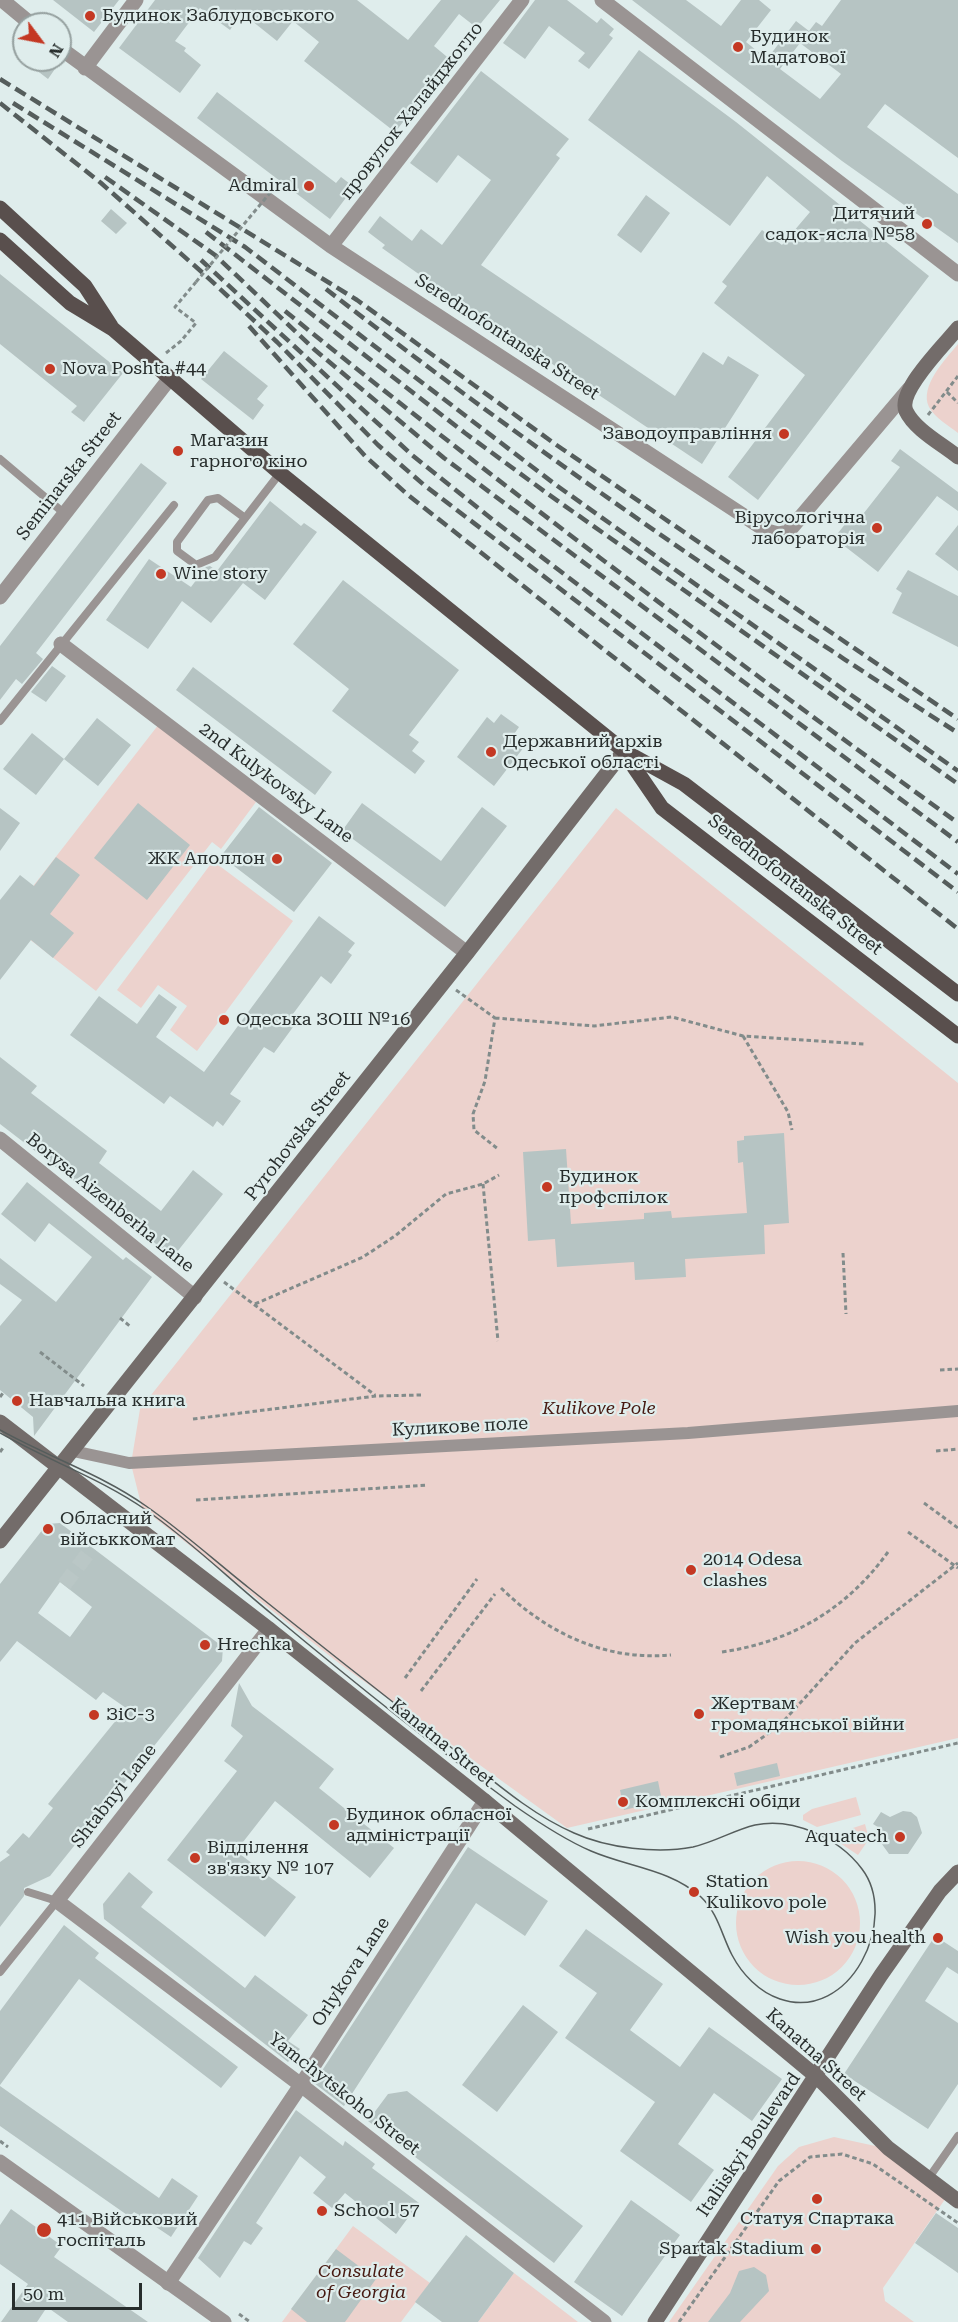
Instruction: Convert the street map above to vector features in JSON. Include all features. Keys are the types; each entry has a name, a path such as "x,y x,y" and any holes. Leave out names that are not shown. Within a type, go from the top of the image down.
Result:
{"main road":[{"name":"Serednofontanska Street","path":"0,208 85,286 112,329"},
{"name":"Serednofontanska Street","path":"0,240 70,303 112,329 280,473 624,751 684,784 958,994"},
{"path":"958,328 909,389 904,404 906,412 919,427 958,457"},
{"name":"Serednofontanska Street","path":"624,751 662,808 958,1036"},
{"name":"Pyrohovska Street","path":"0,1541 445,981 624,751"},
{"name":"Kanatna Street","path":"0,1422 268,1629 485,1801 817,2078 888,2148 958,2201"},
{"name":"Italiiskyi Boulevard","path":"655,2322 817,2078 881,1975 940,1891 958,1872"}],"street":[{"path":"2,0 16,12"},
{"path":"85,68 136,0"},
{"name":"провулок Халайджогло","path":"331,246 522,0"},
{"path":"602,0 958,274"},
{"name":"Serednofontanska Street","path":"72,58 331,246 767,531 778,534 788,532 909,389"},
{"name":"Seminarska Street","path":"0,597 170,378"},
{"name":"2nd Kulykovsky Lane","path":"62,644 467,953"},
{"name":"Borysa Aizenberha Lane","path":"0,1139 195,1297"},
{"name":"Куликове поле","path":"73,1451 129,1463 688,1433 958,1411"},
{"name":"Shtabnyi Lane","path":"57,1901 268,1629"},
{"name":"Orlykova Lane","path":"168,2283 301,2085 485,1801"},
{"name":"Yamchytskoho Street","path":"57,1901 301,2085 604,2322"},
{"path":"0,2162 224,2322"}],"lane":[{"path":"0,459 65,514"},
{"path":"245,518 218,498 208,500 177,542 177,551 196,565 215,557 280,473"},
{"path":"0,721 174,505"},
{"path":"0,1972 57,1901 28,1892"},
{"path":"928,2179 958,2136"}],"path":[{"path":"181,341 196,322 175,307 274,188"},
{"path":"919,427 957,379"},
{"path":"946,392 958,403"},
{"path":"445,981 495,1018 594,1026 672,1017 743,1036 864,1044"},
{"path":"495,1018 485,1081 473,1114 474,1130 498,1149"},
{"path":"743,1036 788,1112 792,1130"},
{"path":"255,1304 363,1257 396,1236 446,1194 483,1184 499,1175"},
{"path":"483,1184 498,1341"},
{"path":"843,1253 846,1314"},
{"path":"213,1274 376,1396"},
{"path":"120,1318 131,1327"},
{"path":"40,1352 84,1386"},
{"path":"940,1370 958,1369"},
{"path":"0,1397 3,1393"},
{"path":"193,1419 376,1396 421,1395"},
{"path":"936,1451 958,1449"},
{"path":"196,1500 428,1485"},
{"path":"924,1503 958,1528"},
{"path":"720,1757 749,1747 780,1725 855,1643 957,1566 909,1532"},
{"path":"722,1652 763,1645 808,1626 849,1596 888,1552"},
{"path":"405,1678 477,1579"},
{"path":"501,1588 535,1619 559,1633 611,1652 650,1657 671,1655"},
{"path":"421,1691 495,1594"},
{"path":"588,1829 958,1743"},
{"path":"679,2322 779,2181 810,2157 842,2154 873,2164 958,2223"}],"green space":[{"path":"958,344 958,433 935,415 927,399 935,373"},
{"path":"159,724 256,802 221,849 212,842 96,991 6,921"},
{"name":"Kulikove Pole","path":"616,808 958,1083 958,1738 567,1828 340,1664 142,1508 131,1464 140,1409"},
{"path":"213,861 293,921 197,1051 170,1030 187,1006 158,985 141,1008 117,990"},
{"path":"856,1797 861,1815 817,1827 803,1820 803,1815 812,1809"},
{"path":"865,1824 869,1839 858,1855 837,1841 855,1836 853,1828"},
{"path":"798,1861 822,1866 833,1871 842,1879 850,1888 855,1899 860,1923 855,1947 850,1958 842,1967 833,1975 822,1980 798,1985 774,1980 763,1975 754,1967 746,1958 741,1947 736,1923 741,1899 746,1888 754,1879 763,1871 774,1866"},
{"name":"Spartak Stadium","path":"834,2137 889,2149 948,2195 883,2288 885,2301 914,2322 669,2322 778,2166 799,2147"},
{"name":"Consulate of Georgia","path":"353,2226 430,2283 401,2322 282,2322"},
{"path":"514,2273 578,2322 478,2322"}],"building":[{"name":"Будинок Заблудовського","path":"53,0 119,0 94,32 72,15 72,12 68,12"},
{"path":"155,0 357,0 408,40 441,0 500,0 477,28 459,14 434,46 452,61 395,132 304,61 319,42 293,21 277,41 242,13 230,30 200,8 175,41 186,48 184,51 201,65 180,93 119,48"},
{"path":"535,0 567,0 597,23 601,18 614,29 609,35 613,38 589,69 578,61 585,53 549,26 525,59 503,43"},
{"path":"632,0 686,0 721,26 741,0 759,0 771,10 746,42 767,59 796,21 809,31 816,22 822,26 841,0 958,0 958,158 885,104 867,127 958,194 958,243 842,161","holes":["800,43 841,74 820,99 780,69"]},
{"path":"639,50 736,122 929,276 758,500 728,477 805,375 714,303 727,286 722,282 762,230 782,245 810,212 767,176 730,226 588,120"},
{"path":"481,71 569,139 556,155 560,158 481,265 675,396 703,352 723,365 728,356 759,375 702,464 437,287 382,248 385,245 368,232 380,216 412,241 421,229 442,245 491,180 458,155 437,183 410,163"},
{"path":"39,72 53,72 48,79"},
{"path":"217,92 336,183 341,177 354,187 330,219 197,118"},
{"path":"646,195 670,213 641,253 617,235"},
{"path":"111,209 127,223 116,234 101,221"},
{"path":"0,274 123,373 84,422 71,412 77,406 0,344"},
{"path":"224,351 268,386 257,399 264,405 253,420 201,379"},
{"name":"Вірусологічна лабораторія","path":"900,449 958,492 958,511 937,496 878,572 834,538 854,513 860,518 900,467 891,461"},
{"path":"141,463 167,483 36,653 43,659 22,684 16,679 0,700 0,646"},
{"path":"270,501 301,526 304,523 317,532 265,600 243,583 211,623 182,601 148,649 106,620 149,559 191,587 206,567 210,566 217,571"},
{"path":"958,525 958,571 935,554"},
{"path":"908,570 958,596 958,647 892,613 902,593 896,589"},
{"path":"343,580 459,670 409,735 419,742 412,751 425,761 415,774 332,711 349,689 293,644"},
{"path":"52,666 66,676 46,702 31,692"},
{"path":"193,667 332,772 315,795 176,690"},
{"name":"Державний архів Одеської області","path":"501,714 519,727 512,737 524,747 494,786 457,757 487,717 494,723"},
{"path":"97,718 131,745 98,786 64,759"},
{"path":"32,733 64,759 36,795 3,769"},
{"path":"138,803 190,845 147,900 94,858"},
{"path":"362,803 441,861 482,807 507,826 445,907 342,831"},
{"name":"ЖК Аполлон","path":"259,807 332,863 294,912 221,856"},
{"path":"0,808 20,823 0,851"},
{"path":"56,857 80,875 50,914 74,933 53,958 31,940 0,980 0,900 20,875 34,886"},
{"path":"319,916 355,943 348,952 352,955 331,984 321,976 290,1018 296,1023 274,1053 264,1047 230,1094 241,1101 223,1126 217,1121 213,1127 170,1096 164,1104 70,1035 99,996 137,1024 159,994 177,1007 156,1037 204,1072"},
{"path":"0,1057 37,1086 31,1093 107,1151 99,1163 161,1211 193,1170 223,1194 173,1257 0,1124"},
{"name":"Будинок профспілок","path":"784,1133 789,1223 764,1225 765,1254 685,1259 686,1277 635,1280 634,1262 557,1267 555,1239 528,1241 523,1152 566,1149 571,1224 644,1219 644,1213 671,1211 672,1218 747,1213 743,1162 738,1163 737,1141 744,1140 744,1136"},
{"path":"27,1182 123,1260 126,1257 152,1277 34,1436 33,1417 0,1390 0,1326 22,1300 0,1284 0,1258 56,1302 92,1257 49,1223 35,1242 1,1214"},
{"path":"60,1523 223,1647 222,1661 50,1876 24,1888 24,1896 0,1927 0,1862 10,1855 6,1852 23,1833 29,1838 53,1808 48,1804 126,1708 103,1692 96,1700 17,1641 0,1662 0,1584 47,1524","holes":["60,1582 92,1607 70,1637 38,1613"]},
{"path":"239,1683 252,1706 334,1769 319,1788 394,1848 370,1878 275,1801 236,1851 296,1897 265,1937 167,1860 237,1771 224,1761 243,1736 231,1726"},
{"path":"777,1763 780,1776 737,1786 734,1773"},
{"path":"658,1781 662,1801 624,1810 620,1790"},
{"name":"Aquatech","path":"903,1811 911,1812 917,1817 922,1833 908,1854 889,1854 879,1840 881,1829 873,1824 881,1812 890,1817"},
{"path":"468,1847 548,1901 525,1936 476,1903 344,2106 314,2083"},
{"path":"129,1872 153,1892 141,1907 245,1988 255,1975 308,2015 288,2041 300,2049 288,2062 104,1919 103,1904"},
{"path":"64,1925 99,1953 95,1958 238,2067 221,2088 79,1979 0,2085 0,2011"},
{"path":"586,1929 663,1984 630,2030 680,2067 709,2027 782,2079 752,2121 714,2093 678,2144 714,2170 691,2202 620,2151 655,2102 565,2038 597,1993 559,1966"},
{"path":"935,1936 958,1951 958,1974 947,1967 925,2001 958,2023 958,2084 928,2129 844,2074"},
{"path":"523,2005 558,2032 497,2112 462,2085"},
{"path":"0,2086 159,2198 172,2178 198,2196 171,2237 134,2212 130,2217 0,2126"},
{"path":"407,2091 583,2226 554,2263 368,2121 388,2094"},
{"path":"296,2110 343,2146 345,2141 375,2164 372,2168 419,2203 396,2234 345,2193 332,2208 313,2193 326,2177 300,2156 256,2223 263,2228 251,2245 244,2241 220,2278 198,2258"},
{"path":"631,2200 680,2235 622,2316 574,2282"},
{"path":"11,2209 62,2246 54,2257 148,2322 68,2322 47,2307 37,2322 1,2322 28,2284 0,2264 0,2225"},
{"path":"936,2213 958,2228 958,2273 915,2243"},
{"path":"466,2235 514,2273 478,2322 442,2322 415,2302"},
{"path":"336,2249 376,2279 345,2322 307,2322 291,2309"},
{"path":"754,2267 766,2275 769,2291 740,2322 708,2322 730,2293 739,2271"}],"tunnel":[{"path":"64,1585 92,1548"}],"tram line":[{"path":"0,1430 111,1484 146,1506 493,1781 524,1805 557,1825 601,1842 648,1850 693,1847 747,1827 770,1823 799,1827 828,1839 841,1848 862,1869 872,1890 875,1914 871,1938 861,1962 847,1982 828,1996 805,2002 780,1999 765,1992 741,1969 732,1955 712,1910 689,1888 662,1874 581,1847 533,1818 453,1760 362,1688 163,1522 129,1499 93,1479 0,1433"}],"railway":[{"path":"0,79 357,300 555,444 958,719"},
{"path":"0,103 101,183 204,274 277,342 378,445 424,485 958,892"},
{"path":"13,103 245,247 556,485 958,771"},
{"path":"105,177 215,255 315,350 444,458 958,842"},
{"path":"206,232 465,433 548,494 958,784"},
{"path":"201,260 412,455 497,523 958,874"},
{"path":"326,289 480,405 637,518 796,627 958,733"},
{"path":"285,311 450,443 618,571 958,823"},
{"path":"249,326 365,456 408,495 958,929"}],"place":[{"name":"Будинок Заблудовського","path":"90,16"},
{"name":"Будинок Мадатової","path":"738,47"},
{"name":"Admiral","path":"309,186"},
{"name":"Дитячий садок-ясла №58","path":"927,224"},
{"name":"Nova Poshta #44","path":"50,369"},
{"name":"Заводоуправління","path":"784,434"},
{"name":"Магазин гарного кіно","path":"178,451"},
{"name":"Вірусологічна лабораторія","path":"877,528"},
{"name":"Wine story","path":"161,574"},
{"name":"Державний архів Одеської області","path":"491,752"},
{"name":"ЖК Аполлон","path":"277,859"},
{"name":"Одеська ЗОШ №16","path":"224,1020"},
{"name":"Будинок профспілок","path":"547,1187"},
{"name":"Навчальна книга","path":"17,1401"},
{"name":"Обласний військкомат","path":"48,1529"},
{"name":"2014 Odesa clashes","path":"691,1570"},
{"name":"Hrechka","path":"205,1645"},
{"name":"Жертвам громадянської війни","path":"699,1714"},
{"name":"ЗіС-3","path":"94,1715"},
{"name":"Комплексні обіди","path":"623,1802"},
{"name":"Будинок обласної адміністрації","path":"334,1825"},
{"name":"Aquatech","path":"900,1837"},
{"name":"Відділення зв'язку № 107","path":"195,1858"},
{"name":"Station Kulikovo pole","path":"694,1892"},
{"name":"Wish you health","path":"938,1938"},
{"name":"Статуя Спартака","path":"817,2199"},
{"name":"School 57","path":"322,2211"},
{"name":"411 Військовий госпіталь","path":"44,2230"},
{"name":"Spartak Stadium","path":"816,2249"}]}
